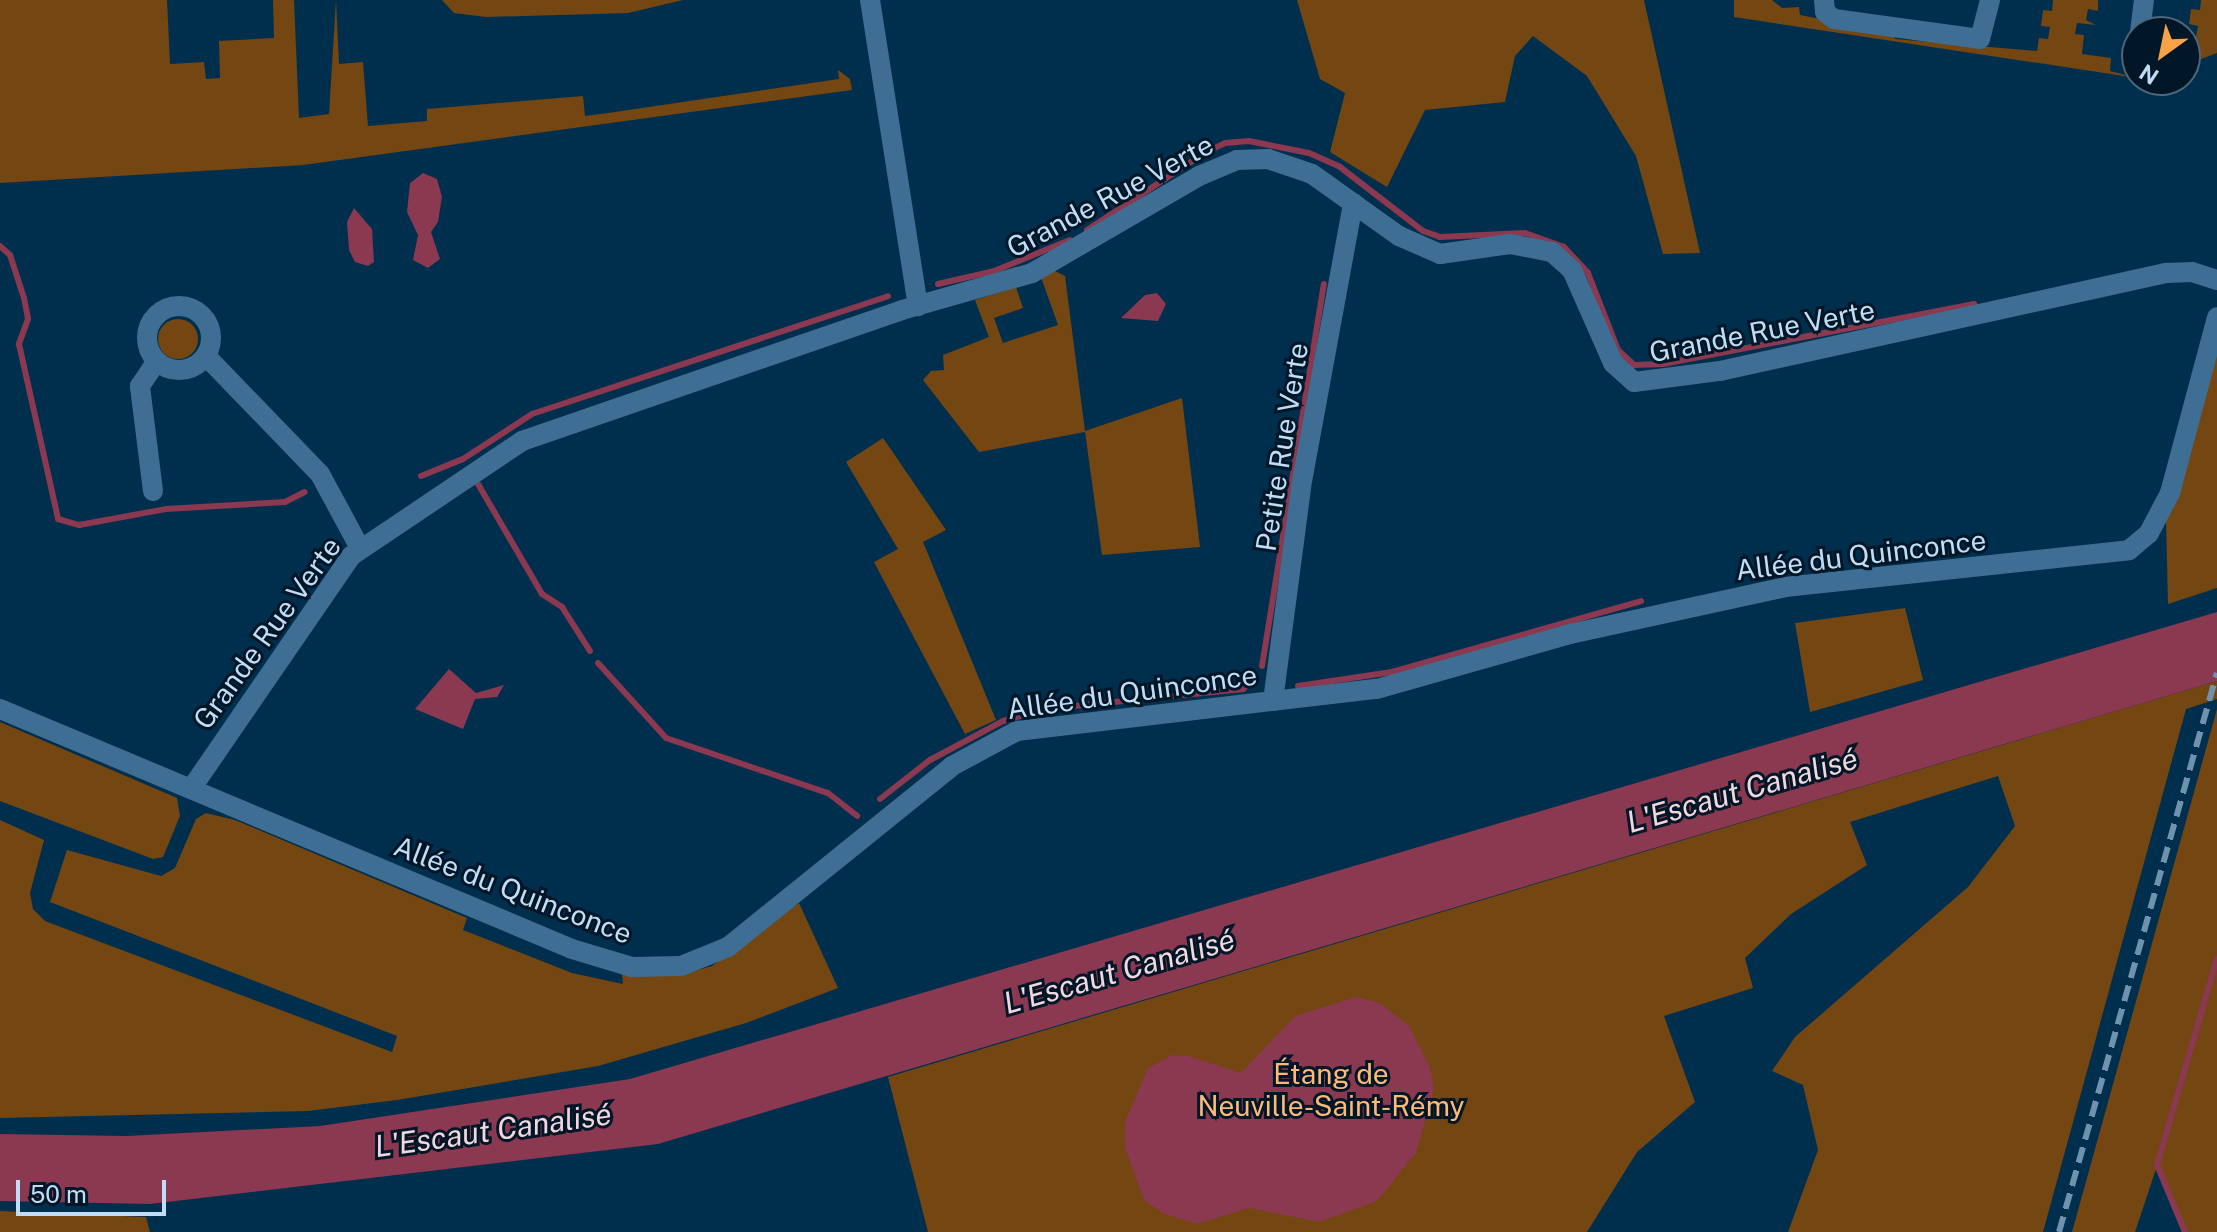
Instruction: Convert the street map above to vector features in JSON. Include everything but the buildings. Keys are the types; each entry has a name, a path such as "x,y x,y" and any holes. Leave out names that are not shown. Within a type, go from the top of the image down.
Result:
{"street":[{"path":"870,0 918,306"},
{"path":"1824,0 1825,12 1834,19 1977,39 1986,32 1990,0"},
{"name":"Grande Rue Verte","path":"191,789 360,548 534,435 918,306 1032,273 1199,176 1237,160 1268,159 1327,181 1407,241 1440,254 1510,244 1552,252 1572,270 1613,363 1634,382 1720,371 2166,273 2192,272 2217,280"},
{"name":"Petite Rue Verte","path":"1273,701 1301,487 1353,203"},
{"path":"174,306 204,317 211,332 206,356 183,371 156,362 147,332 153,318 174,306"},
{"name":"Allée du Quinconce","path":"0,709 572,949 632,967 681,966 728,947 952,766 996,739 1062,724 1377,689 1570,634 1785,587 2129,550 2149,533 2170,493 2217,317"},
{"path":"206,356 320,474 360,548"},
{"path":"153,491 140,386 156,362"}],"green space":[{"path":"0,0 167,0 170,64 204,62 206,79 220,78 219,41 274,38 273,0 294,0 299,118 329,114 336,0 339,64 363,62 368,126 427,121 427,109 583,96 585,116 839,79 838,70 850,79 852,90 303,165 0,183"},
{"path":"442,0 683,0 628,13 486,17 454,13"},
{"path":"1297,0 1644,0 1700,253 1663,254 1636,156 1587,76 1533,36 1515,56 1505,102 1425,110 1387,187 1330,152 1345,93 1320,79"},
{"path":"1734,0 1772,0 1782,8 1799,7 1800,15 1893,33 1895,39 2037,51 2039,38 2048,39 2050,27 2041,26 2043,10 2052,11 2053,0 2098,0 2098,11 2088,9 2086,20 2096,25 2077,23 2075,34 2084,35 2082,54 2111,58 2110,71 2121,76 1734,17"},
{"path":"2201,0 2217,0 2217,53 2201,59 2201,16 2190,16 2191,9 2200,10"},
{"path":"1055,271 1065,276 1085,431 1182,398 1200,547 1102,555 1085,432 979,452 923,380 931,371 944,370 943,355 989,337 975,300 1016,287 1023,308 994,318 1003,343 1058,325 1041,277"},
{"path":"178,319 192,325 198,339 192,353 178,359 164,353 158,339 164,325"},
{"path":"2217,340 2217,588 2168,604 2166,522"},
{"path":"883,438 946,530 923,542 996,720 965,734 874,562 898,549 846,462"},
{"path":"1905,608 1923,680 1810,712 1795,623"},
{"name":"Étang de Neuville-Saint-Rémy","path":"2217,681 2217,699 2186,709 2043,1232 1788,1232 1818,1150 1803,1085 1772,1071 1795,1037 1968,887 2015,826 1998,776 1850,822 1867,865 1791,914 1745,958 1753,988 1664,1016 1695,1102 1637,1152 1587,1232 928,1232 888,1077"},
{"path":"2217,709 2217,1232 2185,1232 2157,1166 2135,1232 2072,1232"},
{"path":"0,722 177,798 180,816 163,857 153,859 0,801"},
{"path":"206,813 235,820 467,918 463,930 572,973 623,984 622,974 676,976 712,966 799,903 838,988 746,1023 598,1066 397,1100 308,1111 0,1118 0,820 44,840 30,893 33,909 45,921 392,1052 397,1036 50,902 67,850 161,876 175,868 196,819"},
{"path":"0,1211 146,1217 150,1232 0,1232"}],"water":[{"path":"423,173 437,179 442,197 438,222 431,232 440,259 428,268 413,260 418,235 407,212 410,183"},
{"path":"354,208 372,229 374,262 368,266 355,262 349,250 347,222"},
{"path":"1157,293 1166,304 1158,321 1121,318 1145,295"},
{"name":"L'Escaut Canalisé","path":"2217,612 2217,681 658,1144 150,1204 0,1201 0,1134 126,1136 320,1126 630,1079"},
{"path":"449,669 476,693 504,685 497,697 475,699 463,729 415,709"},
{"path":"1356,997 1380,1003 1409,1026 1430,1067 1434,1089 1416,1153 1377,1201 1319,1222 1249,1208 1196,1224 1162,1213 1144,1200 1125,1148 1125,1122 1148,1068 1172,1055 1188,1056 1241,1073 1295,1016"}],"waterway":[{"path":"1087,230 1206,152 1225,143 1249,141 1309,153 1340,167 1423,231 1440,237 1525,233 1564,247 1588,273 1618,350 1634,365 1663,364 1974,304"},
{"path":"938,284 994,271 1070,240"},
{"path":"0,246 10,255 24,298 28,319 19,344 58,519 79,525 166,509 285,502 305,492"},
{"path":"1262,666 1324,284"},
{"path":"421,476 463,459 532,414 888,296"},
{"path":"478,484 542,594 562,607 590,651"},
{"path":"1298,686 1392,672 1641,601"},
{"path":"598,663 666,738 828,793 857,816"},
{"path":"880,799 930,760 1003,721 1044,709 1243,689 1253,681"},
{"path":"2185,1232 2157,1165 2217,959"}],"railway":[{"path":"2059,1232 2217,673"}]}
